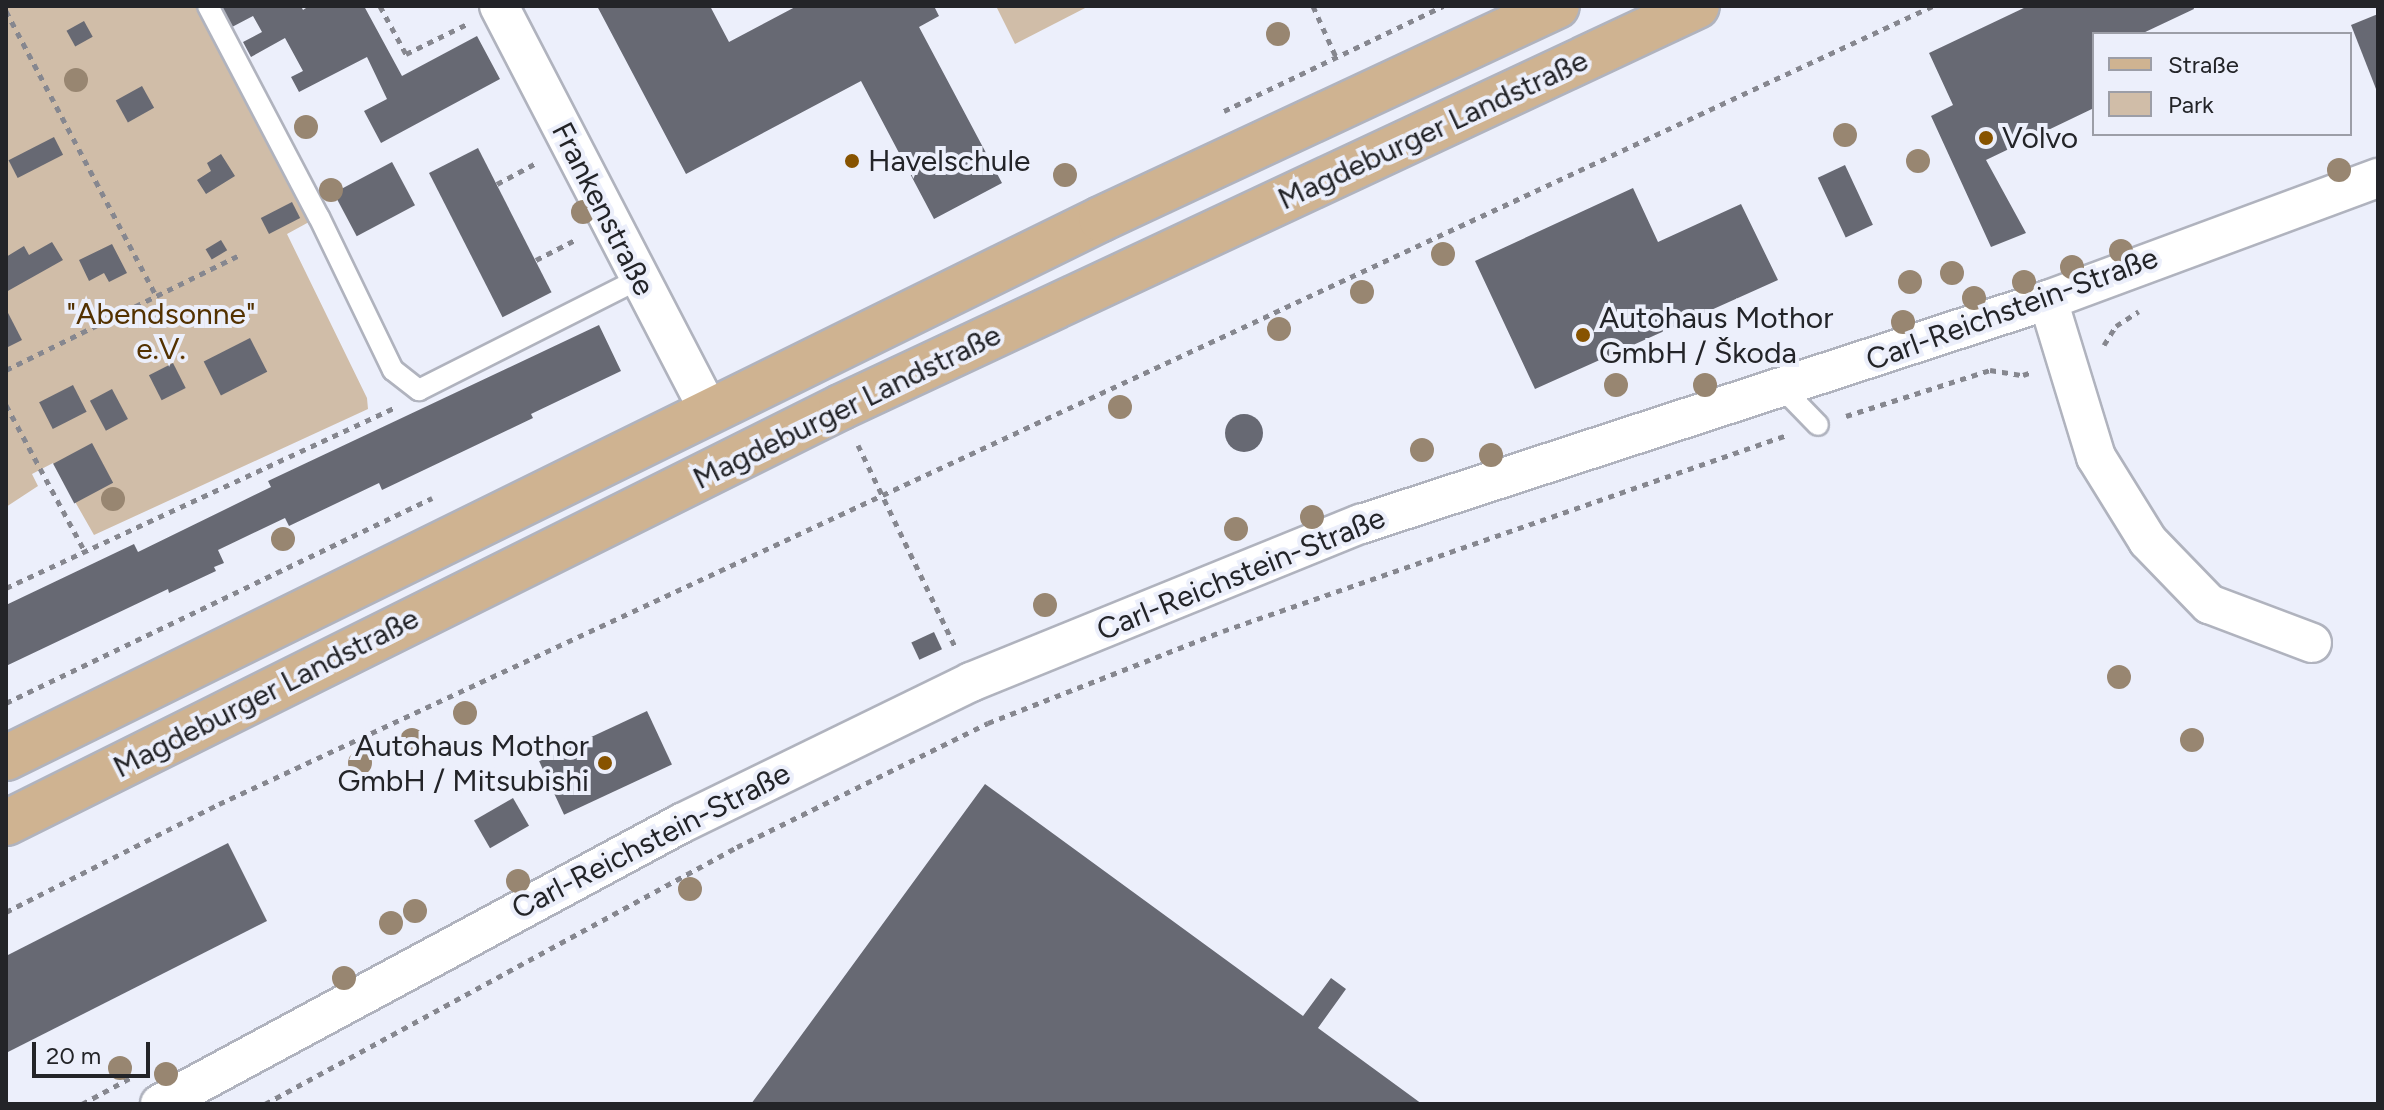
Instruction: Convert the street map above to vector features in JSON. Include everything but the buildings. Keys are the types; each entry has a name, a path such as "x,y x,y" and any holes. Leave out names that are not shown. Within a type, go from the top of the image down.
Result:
{"main road":[{"name":"Magdeburger Landstraße","path":"6,758 1101,219 1557,6"},
{"name":"Magdeburger Landstraße","path":"6,823 841,407 1697,6"}],"street":[{"name":"Frankenstraße","path":"499,7 709,411"},
{"name":"Carl-Reichstein-Straße","path":"160,1104 682,823 971,682 1361,524 1783,389 2048,300 2378,178"},
{"path":"2048,300 2096,457 2148,541 2209,604 2312,643"}],"lane":[{"path":"208,6 319,217 393,370 419,390 639,279"},
{"path":"1783,389 1818,425"}],"path":[{"path":"380,6 406,54 499,7"},
{"path":"1313,6 1336,57"},
{"path":"6,912 219,804 1933,6"},
{"path":"6,11 156,295"},
{"path":"536,260 610,221"},
{"path":"6,370 238,256"},
{"path":"265,1104 737,847 988,723 1223,631 1818,425 1990,370 2023,375 2101,350 2116,326 2149,304"},
{"path":"6,588 387,411 419,390"},
{"path":"6,405 84,550"},
{"path":"841,407 988,723"}],"green space":[{"name":"\"Abendsonne\" e.V.","path":"6,6 196,6 309,222 287,234 367,398 368,409 94,535 53,463 32,474 38,486 6,507"},
{"path":"996,6 1089,6 1015,44"}],"place":[{"name":"Volvo","path":"1986,138"},
{"name":"Havelschule","path":"852,161"},
{"name":"Autohaus Mothor GmbH / Škoda","path":"1583,335"},
{"name":"Autohaus Mothor GmbH / Mitsubishi","path":"605,763"}]}
